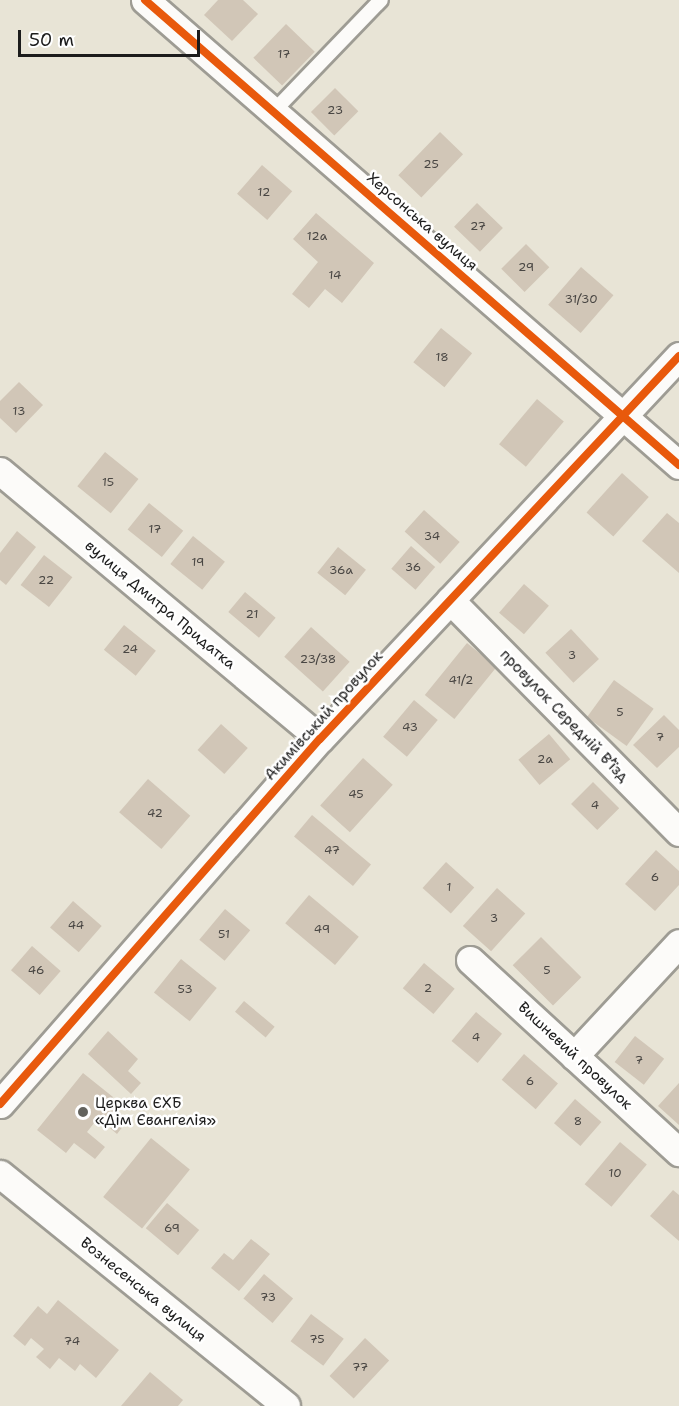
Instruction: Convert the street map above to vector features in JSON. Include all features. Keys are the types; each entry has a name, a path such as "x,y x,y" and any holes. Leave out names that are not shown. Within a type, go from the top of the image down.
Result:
{"street":[{"name":"Херсонська вулиця","path":"145,0 679,465"},
{"name":"Акимівський провулок","path":"0,1104 320,739 625,417 679,356"},
{"name":"вулиця Дмитра Придатка","path":"0,471 320,739"},
{"name":"провулок Середній Вʼїзд","path":"450,600 679,832"},
{"path":"574,1056 679,943"},
{"name":"Вишневий провулок","path":"470,960 679,1152"},
{"name":"Вознесенська вулиця","path":"0,1174 286,1406"}],"lane":[{"path":"274,111 381,0"}],"building":[{"path":"218,0 243,0 258,14 232,41 204,15"},
{"path":"286,24 315,52 282,86 253,58"},
{"path":"335,88 358,111 334,135 311,112"},
{"path":"440,132 463,154 421,197 398,175"},
{"path":"262,165 292,191 267,220 237,194"},
{"path":"477,203 503,228 480,252 454,227"},
{"path":"316,213 374,263 342,303 325,289 309,308 292,294 318,262 293,239"},
{"path":"526,244 549,267 525,292 501,269"},
{"path":"581,267 613,295 581,333 548,305"},
{"path":"441,328 472,353 444,387 413,362"},
{"path":"19,382 43,405 16,433 0,418 0,401"},
{"path":"537,399 564,421 526,467 499,444"},
{"path":"105,452 138,479 111,513 77,486"},
{"path":"622,473 649,497 613,536 587,512"},
{"path":"149,503 183,531 162,557 128,529"},
{"path":"424,510 460,542 440,564 405,532"},
{"path":"667,513 679,523 679,573 642,541"},
{"path":"17,531 36,547 6,585 0,580 0,553"},
{"path":"193,536 225,562 202,590 170,564"},
{"path":"411,546 435,567 415,590 391,569"},
{"path":"338,547 366,570 345,595 317,573"},
{"path":"44,555 72,577 49,607 21,585"},
{"path":"524,584 549,606 524,634 499,613"},
{"path":"245,592 276,618 259,638 228,612"},
{"path":"124,625 156,651 136,676 104,650"},
{"path":"311,627 350,662 323,692 284,657"},
{"path":"571,629 599,659 573,683 545,653"},
{"path":"467,643 497,667 454,719 425,695"},
{"path":"614,680 654,709 627,746 587,717"},
{"path":"414,700 438,720 407,757 383,737"},
{"path":"664,715 679,730 679,747 657,768 633,745"},
{"path":"221,724 248,748 224,774 198,750"},
{"path":"549,734 570,759 540,785 518,760"},
{"path":"363,758 393,785 350,832 320,806"},
{"path":"148,779 190,816 161,849 119,812"},
{"path":"593,782 619,808 597,830 571,804"},
{"path":"312,815 371,864 353,886 294,836"},
{"path":"656,850 679,871 679,885 655,911 625,884"},
{"path":"446,862 474,887 451,913 423,888"},
{"path":"497,888 525,913 491,951 463,926"},
{"path":"309,895 359,937 335,965 285,923"},
{"path":"73,901 102,926 79,952 50,927"},
{"path":"225,909 250,930 225,961 199,940"},
{"path":"541,937 581,977 553,1006 513,965"},
{"path":"32,946 61,971 40,995 11,970"},
{"path":"181,959 217,988 190,1021 154,992"},
{"path":"424,963 455,989 433,1014 403,988"},
{"path":"244,1001 275,1027 266,1037 235,1012"},
{"path":"476,1012 502,1034 478,1063 452,1041"},
{"path":"108,1031 138,1059 128,1071 141,1083 131,1094 88,1054"},
{"path":"635,1036 664,1059 644,1085 615,1062"},
{"path":"524,1054 558,1084 536,1109 502,1080"},
{"name":"Церква ЄХБ «Дім Євангелія»","path":"83,1073 113,1097 107,1105 127,1121 117,1134 98,1118 87,1132 105,1147 95,1159 74,1143 66,1153 37,1130"},
{"path":"679,1083 679,1125 658,1106"},
{"path":"575,1099 601,1122 580,1146 554,1123"},
{"path":"151,1138 190,1169 142,1229 103,1197"},
{"path":"620,1142 647,1164 611,1207 585,1184"},
{"path":"673,1190 679,1195 679,1241 650,1216"},
{"path":"167,1203 199,1230 178,1255 146,1228"},
{"path":"251,1239 270,1254 239,1291 211,1268 224,1253 233,1260"},
{"path":"264,1274 293,1298 273,1323 243,1299"},
{"path":"58,1300 119,1350 96,1378 80,1364 75,1371 59,1358 50,1369 36,1357 44,1349 31,1338 25,1346 13,1336 38,1306 47,1314"},
{"path":"311,1314 344,1339 323,1366 291,1341"},
{"path":"365,1338 389,1361 354,1399 330,1376"},
{"path":"150,1372 183,1400 178,1406 121,1406"}],"cycle path":[{"path":"145,0 679,465"},
{"path":"0,1104 320,739 679,356"}],"place":[{"name":"Церква ЄХБ «Дім Євангелія»","path":"83,1112"}]}
